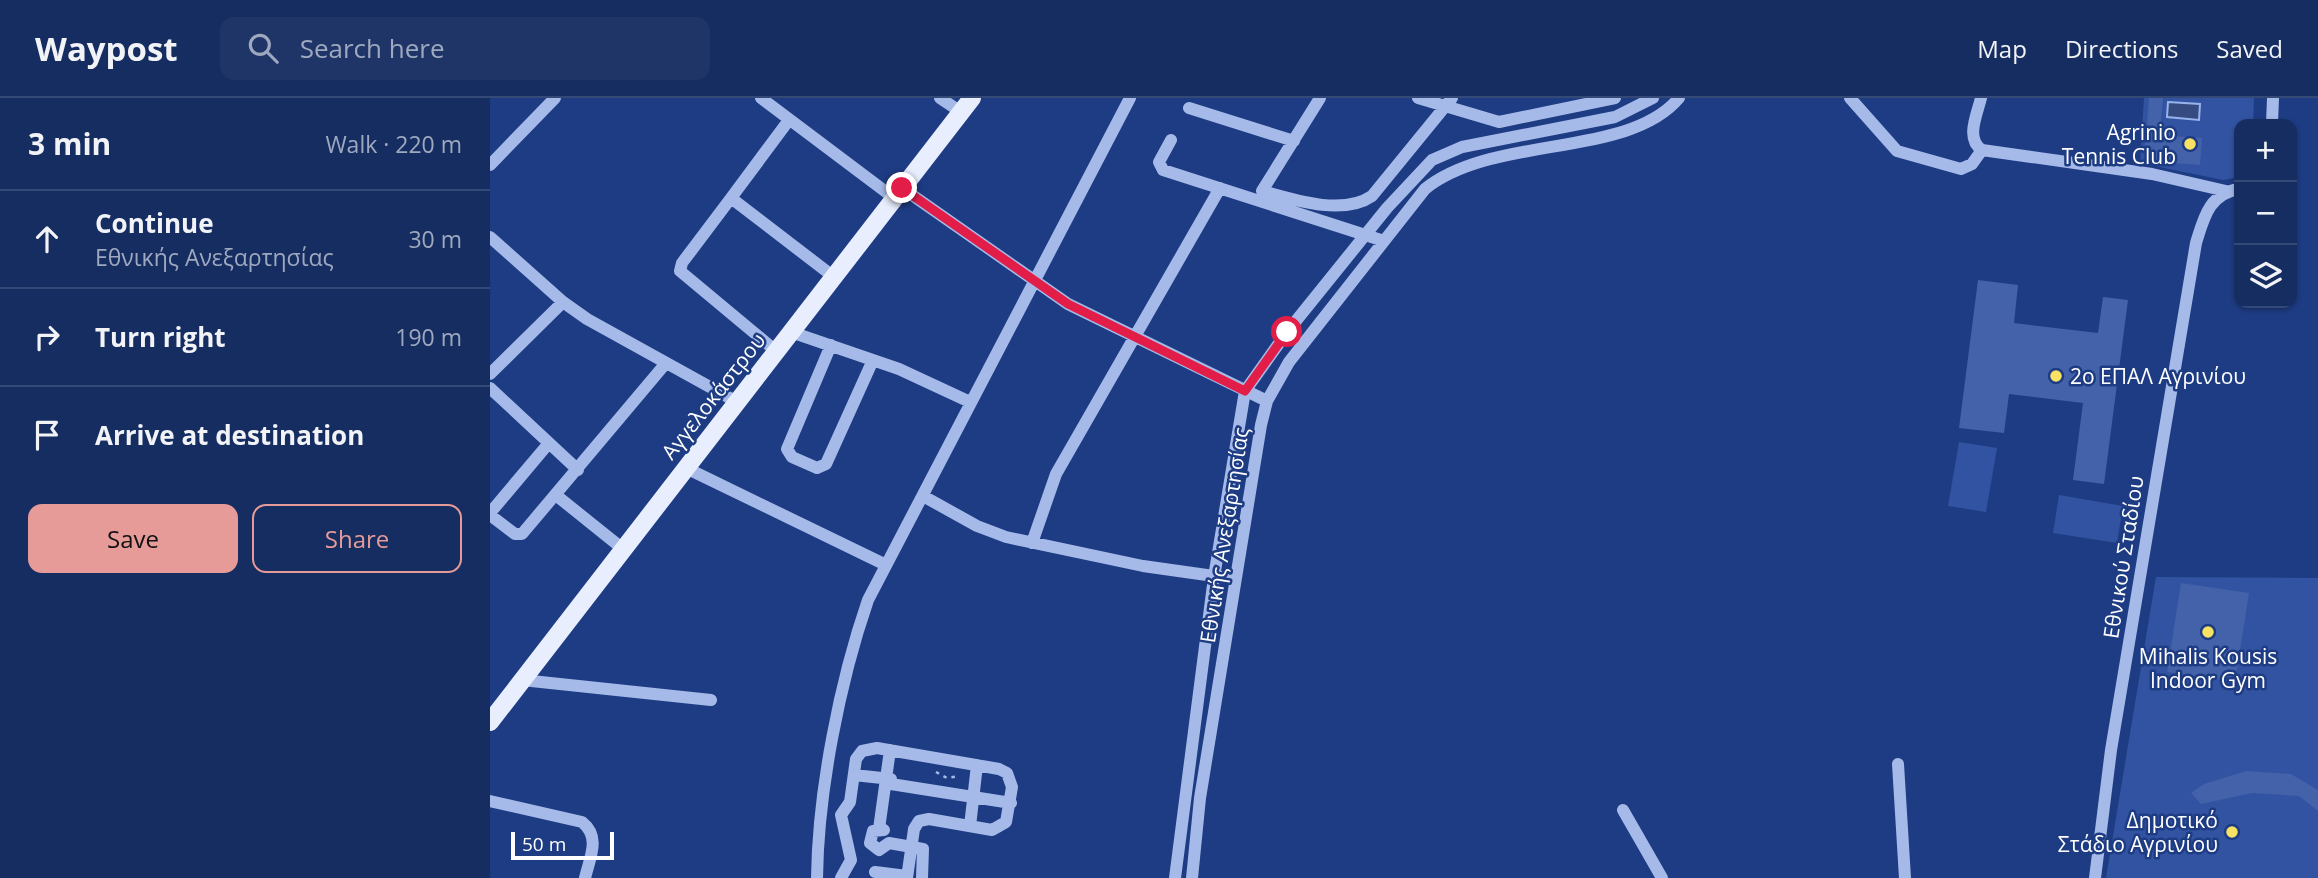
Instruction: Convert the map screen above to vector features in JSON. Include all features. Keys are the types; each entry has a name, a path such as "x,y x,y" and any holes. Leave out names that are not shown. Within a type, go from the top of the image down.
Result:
{"main road":[{"name":"Αγγελοκάστρου","path":"491,720 966,105"}],"street":[{"path":"490,165 555,98"},
{"path":"940,98 966,105"},
{"path":"817,878 828,774 846,678 869,600 1130,98"},
{"path":"1320,98 1262,191 1318,203 1355,205 1372,196 1448,102"},
{"path":"1418,98 1448,102 1504,121 1615,98"},
{"name":"Εθνικής Ανεξαρτησίας","path":"1175,878 1213,578 1245,391 1287,332 1420,169 1446,153 1516,135 1615,117 1653,98"},
{"name":"Εθνικής Ανεξαρτησίας","path":"1192,878 1200,797 1267,401 1306,339 1426,189 1455,170 1476,162 1627,130 1659,116 1679,98"},
{"path":"1850,98 1897,152 1961,169 1972,164 1982,150"},
{"path":"1981,98 1972,135 1976,146 1982,150 2152,174 2233,190"},
{"path":"2272,119 2273,98"},
{"path":"770,101 789,120 1068,304 1267,401"},
{"path":"1189,107 1294,141"},
{"path":"776,351 680,271 682,263 789,120"},
{"path":"1171,140 1159,162 1161,168 1384,241"},
{"path":"1032,542 1056,474 1220,188"},
{"name":"Εθνικού Σταδίου","path":"2095,878 2113,736 2196,243 2210,205 2233,190"},
{"path":"731,198 834,277"},
{"path":"490,237 563,302 737,402"},
{"path":"490,374 563,302"},
{"path":"791,332 873,360 970,402"},
{"path":"831,345 787,449 792,457 817,468 826,464 873,360"},
{"path":"549,443 490,514 519,535 557,496 666,363"},
{"path":"490,388 578,470"},
{"path":"686,468 886,565"},
{"path":"557,496 624,549"},
{"path":"923,496 989,531 1213,578 1235,579"},
{"path":"522,680 711,700"},
{"path":"841,878 851,860 841,816 850,802 856,759 862,751 872,748 890,750 977,765 1007,774 1012,782 1009,818 1002,826 992,830 922,819 915,827 907,877 875,875 890,750"},
{"path":"1898,764 1905,878"},
{"path":"970,826 977,765"},
{"path":"854,775 888,783 937,787 1011,803"},
{"path":"490,801 582,822 589,828 594,840 585,878"},
{"path":"1623,810 1662,878"},
{"path":"847,836 880,838 923,849 922,878"}],"shaded area":[{"name":"Agrinio Tennis Club","path":"2144,98 2254,98 2253,119 2234,119 2234,178 2223,180 2140,163"},
{"path":"2168,102 2200,104 2199,120 2167,117"},
{"path":"1959,442 1997,448 1986,512 1948,506"},
{"path":"2059,495 2123,506 2117,543 2053,533"},
{"path":"2156,577 2318,578 2318,878 2106,878"}],"building":[{"path":"2149,98 2163,98 2160,129 2171,129 2171,136 2202,138 2200,165 2144,161"},
{"path":"1978,280 2018,285 2014,323 2098,333 2103,297 2128,300 2104,484 2073,480 2083,403 2009,394 2004,433 1959,428"},
{"name":"Mihalis Kousis Indoor Gym","path":"2181,583 2249,593 2235,682 2167,672"},
{"path":"2246,771 2291,774 2318,790 2318,811 2299,796 2252,793 2201,804 2191,793 2204,784"}],"place":[{"name":"Agrinio Tennis Club","path":"2190,144"},
{"name":"2ο ΕΠΑΛ Αγρινίου","path":"2056,376"},
{"name":"Mihalis Kousis Indoor Gym","path":"2208,632"},
{"name":"Δημοτικό Στάδιο Αγρινίου","path":"2232,832"}],"route":[{"path":"902,188 1068,304 1245,391 1287,332"}]}
